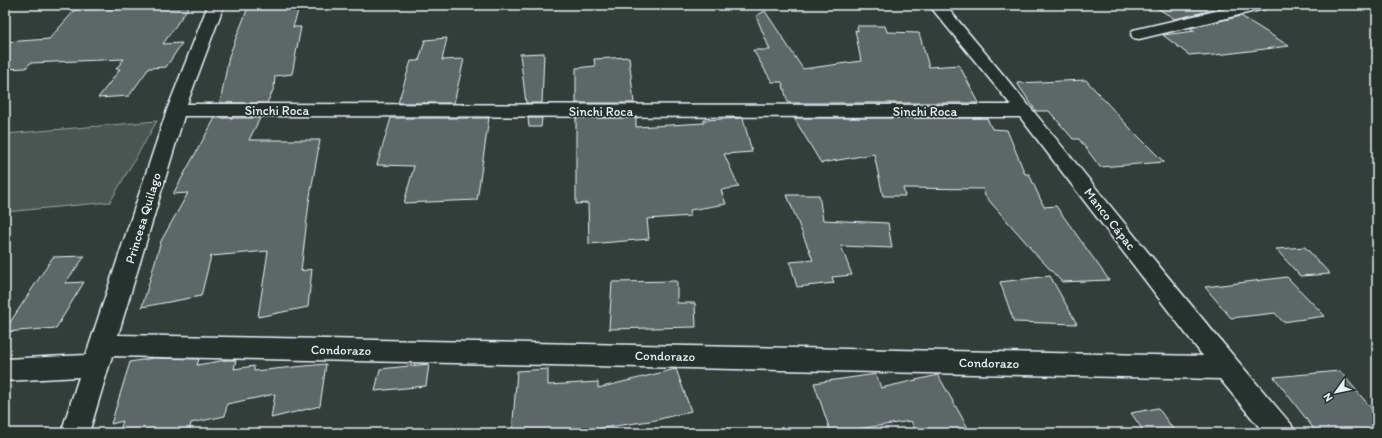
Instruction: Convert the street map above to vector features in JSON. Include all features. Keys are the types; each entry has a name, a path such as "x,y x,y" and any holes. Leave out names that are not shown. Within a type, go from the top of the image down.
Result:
{"street":[{"name":"Princesa Quilago","path":"76,433 176,110 216,5"},
{"name":"Manco Cápac","path":"937,5 1025,111 1227,368 1281,433"},
{"path":"1139,34 1262,5"},
{"name":"Sinchi Roca","path":"176,110 1025,111"},
{"name":"Condorazo","path":"5,370 100,355 1227,368"}],"shaded area":[{"path":"157,121 110,202 5,212 5,134"}],"building":[{"path":"190,5 163,44 182,43 166,67 149,68 129,96 98,98 120,69 116,69 124,59 30,63 26,68 5,69 5,42 49,39 75,10"},
{"path":"249,5 300,5 293,27 301,27 292,74 275,76 274,88 267,103 220,103 229,56"},
{"path":"1152,5 1223,5 1226,7 1175,19"},
{"path":"765,11 803,69 861,61 855,30 858,31 857,26 885,26 887,32 919,33 929,67 959,65 979,103 788,103 782,82 772,82 753,50 770,50 756,16"},
{"path":"1241,16 1289,46 1203,56 1200,54 1189,55 1163,35 1195,31 1190,28"},
{"path":"447,38 442,60 464,59 454,103 398,103 411,61 419,61 425,40"},
{"path":"544,53 542,103 526,103 520,54"},
{"path":"629,57 634,103 576,103 576,68 595,66 594,59"},
{"path":"1086,80 1127,125 1164,162 1100,167 1079,139 1073,139 1049,111 1036,111 1017,83"},
{"path":"215,118 260,118 249,140 320,140 309,202 301,271 312,269 308,307 258,317 268,251 211,256 201,296 142,307 161,241 188,193 173,194"},
{"path":"391,118 489,118 477,200 404,203 414,166 377,165"},
{"path":"528,118 542,118 541,127 529,127"},
{"path":"576,118 636,118 636,127 704,123 704,120 743,118 752,152 724,154 739,187 721,190 726,204 690,210 691,216 647,219 649,239 589,244 588,203 576,204"},
{"path":"794,118 987,118 992,129 1007,130 1025,174 1029,174 1044,207 1056,206 1109,280 1062,282 1029,247 985,196 983,189 903,188 905,196 883,196 874,154 821,163"},
{"path":"787,195 819,195 823,220 888,223 892,248 841,246 852,275 832,277 834,283 797,287 790,262 813,260"},
{"path":"1305,247 1330,274 1300,276 1276,249"},
{"path":"85,256 65,283 84,282 56,328 5,332 53,257"},
{"path":"1050,276 1077,324 1014,322 1000,282"},
{"path":"1287,277 1325,316 1283,322 1275,313 1231,318 1205,287"},
{"path":"677,281 677,303 695,303 696,327 609,329 612,282"},
{"path":"153,358 199,359 197,365 226,360 236,360 234,369 254,366 254,371 326,364 320,406 271,418 275,394 227,404 225,416 191,423 189,433 119,433 123,421 111,424 130,362"},
{"path":"429,364 426,386 375,391 380,369"},
{"path":"548,369 548,385 598,382 598,388 676,369 691,411 656,420 589,430 556,433 512,433 517,371"},
{"path":"1340,371 1377,415 1377,433 1317,433 1274,377"},
{"path":"876,374 881,388 938,375 968,428 944,433 917,433 911,421 831,433 814,383"},
{"path":"1158,408 1176,433 1145,433 1131,413"}]}
